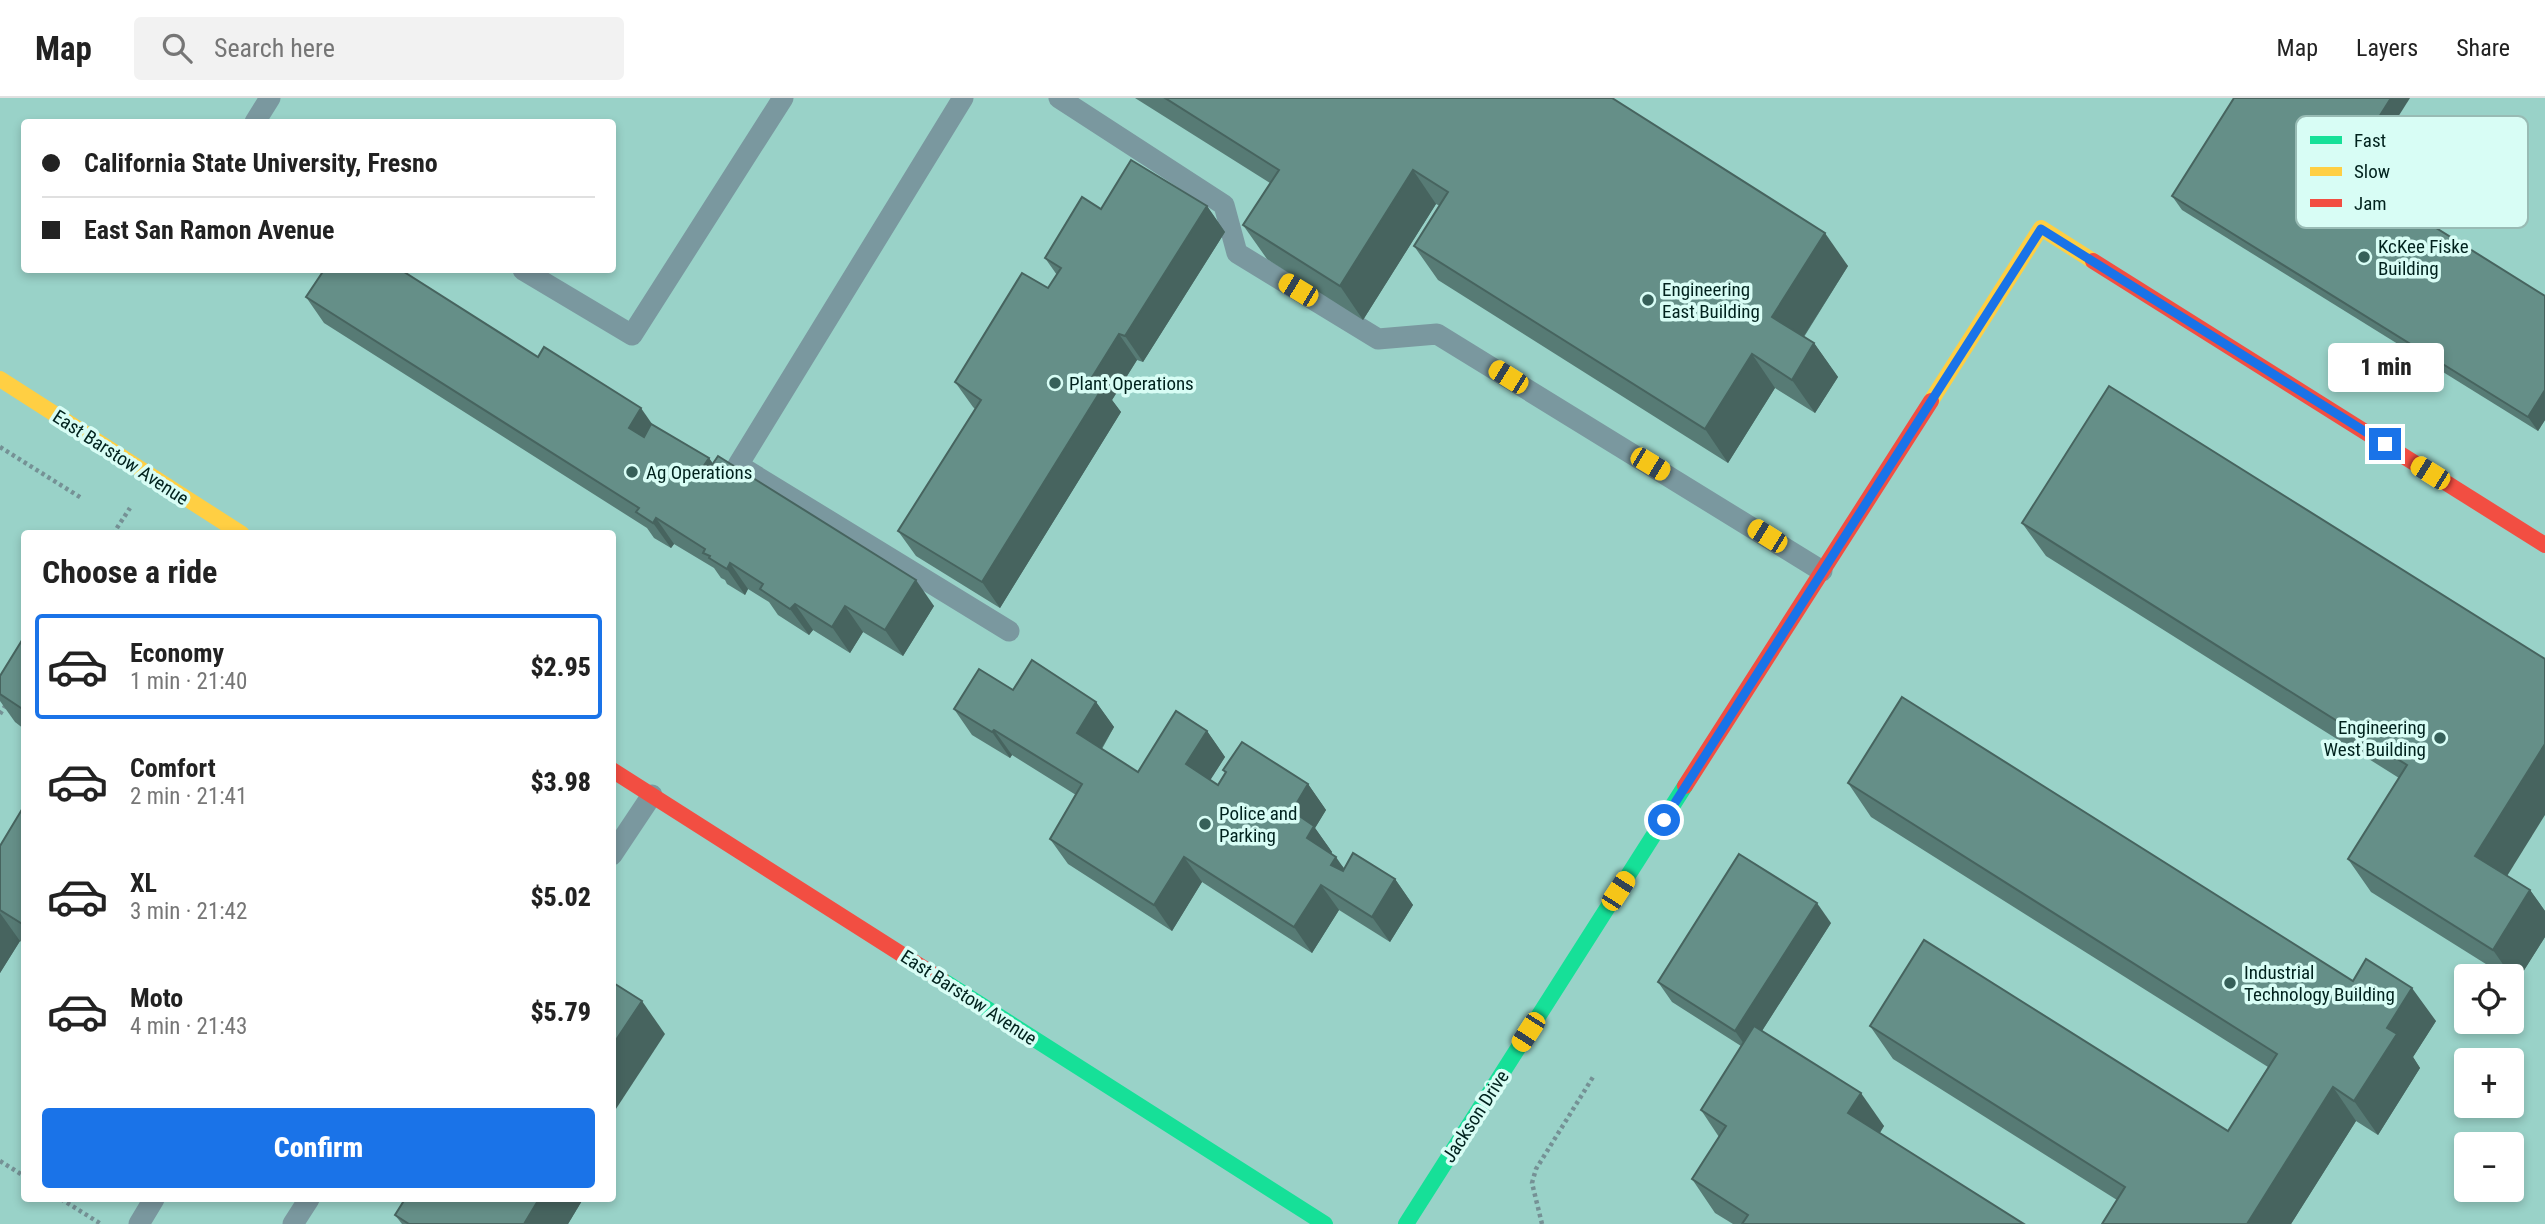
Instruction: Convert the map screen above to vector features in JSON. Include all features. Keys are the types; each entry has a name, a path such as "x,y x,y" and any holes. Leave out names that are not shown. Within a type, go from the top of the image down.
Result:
{"street":[{"name":"Jackson Drive","path":"1406,1224 2041,229 2545,545"},
{"name":"East Barstow Avenue","path":"0,379 236,530"},
{"name":"East Barstow Avenue","path":"616,772 1325,1224"}],"lane":[{"path":"257,119 270,98"},
{"path":"528,273 632,335 783,98"},
{"path":"963,98 738,465 1009,631"},
{"path":"1059,98 1224,205 1237,253 1378,339 1437,334 1822,571"},
{"path":"616,849 652,795"},
{"path":"139,1224 152,1202"},
{"path":"293,1224 307,1202"}],"path":[{"path":"0,447 83,499"},
{"path":"0,714 12,694"},
{"path":"1542,1224 1532,1183 1536,1169 1593,1077"},
{"path":"0,1161 21,1175"},
{"path":"66,1202 101,1224"}],"building":[{"name":"Engineering East Building","path":"1165,98 1612,98 1825,233 1772,317 1814,343 1792,380 1752,354 1705,429 1414,246 1448,192 1413,170 1340,286 1243,225 1279,170"},
{"name":"KcKee Fiske Building","path":"2234,98 2391,98 2380,116 2296,116 2296,228 2436,228 2545,296 2545,390 2528,417 2172,196"},
{"name":"Plant Operations","path":"1131,160 1207,206 1125,336 1119,334 1091,379 1103,387 982,582 898,531 981,400 955,382 1022,273 1048,288 1061,268 1045,258 1082,197 1101,209"},
{"name":"Ag Operations","path":"322,273 406,273 538,357 544,347 641,408 629,428 644,437 651,424 709,458 701,470 706,474 718,456 916,580 885,630 845,606 832,627 795,604 790,609 760,589 763,584 730,563 727,569 709,558 710,556 703,553 705,549 656,518 653,523 636,512 639,508 306,297"},
{"name":"Engineering West Building","path":"2109,386 2545,659 2545,744 2475,856 2530,890 2493,950 2348,859 2407,765 2022,523"},
{"path":"21,642 21,708 0,694 0,676"},
{"name":"Police and Parking","path":"1032,660 1096,702 1077,733 1138,772 1176,711 1207,731 1186,764 1218,785 1226,772 1223,770 1242,742 1308,784 1292,811 1314,826 1307,838 1336,857 1331,865 1343,871 1353,853 1395,879 1372,917 1321,885 1294,927 1184,857 1154,905 1050,839 1082,784 994,730 992,732 954,709 979,669 1013,690"},
{"name":"Industrial Technology Building","path":"1902,697 2353,981 2366,959 2412,988 2387,1028 2397,1034 2354,1101 2333,1087 2247,1224 2102,1224 2125,1187 1870,1026 1924,940 2228,1131 2277,1054 1848,783"},
{"path":"21,811 21,923 0,910 0,846"},
{"path":"1739,854 1817,903 1735,1031 1658,982"},
{"path":"616,985 642,1001 616,1040"},
{"path":"1754,1026 1861,1093 1848,1113 2024,1224 1742,1224 1748,1215 1692,1179 1726,1126 1701,1110"},
{"path":"403,1202 537,1202 524,1224 409,1224 395,1215"}],"traffic: fast":[{"path":"1406,1224 1685,786"},
{"path":"942,980 1325,1224"}],"traffic: slow":[{"path":"1931,401 2041,228 2093,261"},
{"path":"0,379 236,530"}],"traffic: jam":[{"path":"2093,261 2545,545"},
{"path":"1685,786 1931,401"},
{"path":"616,773 942,980"}],"place":[{"name":"KcKee Fiske Building","path":"2364,257"},
{"name":"Engineering East Building","path":"1648,300"},
{"name":"Plant Operations","path":"1055,383"},
{"name":"Ag Operations","path":"632,472"},
{"name":"Engineering West Building","path":"2440,738"},
{"name":"Police and Parking","path":"1205,824"},
{"name":"Industrial Technology Building","path":"2230,983"}],"route":[{"path":"1664,820 2041,229 2385,444"}]}
